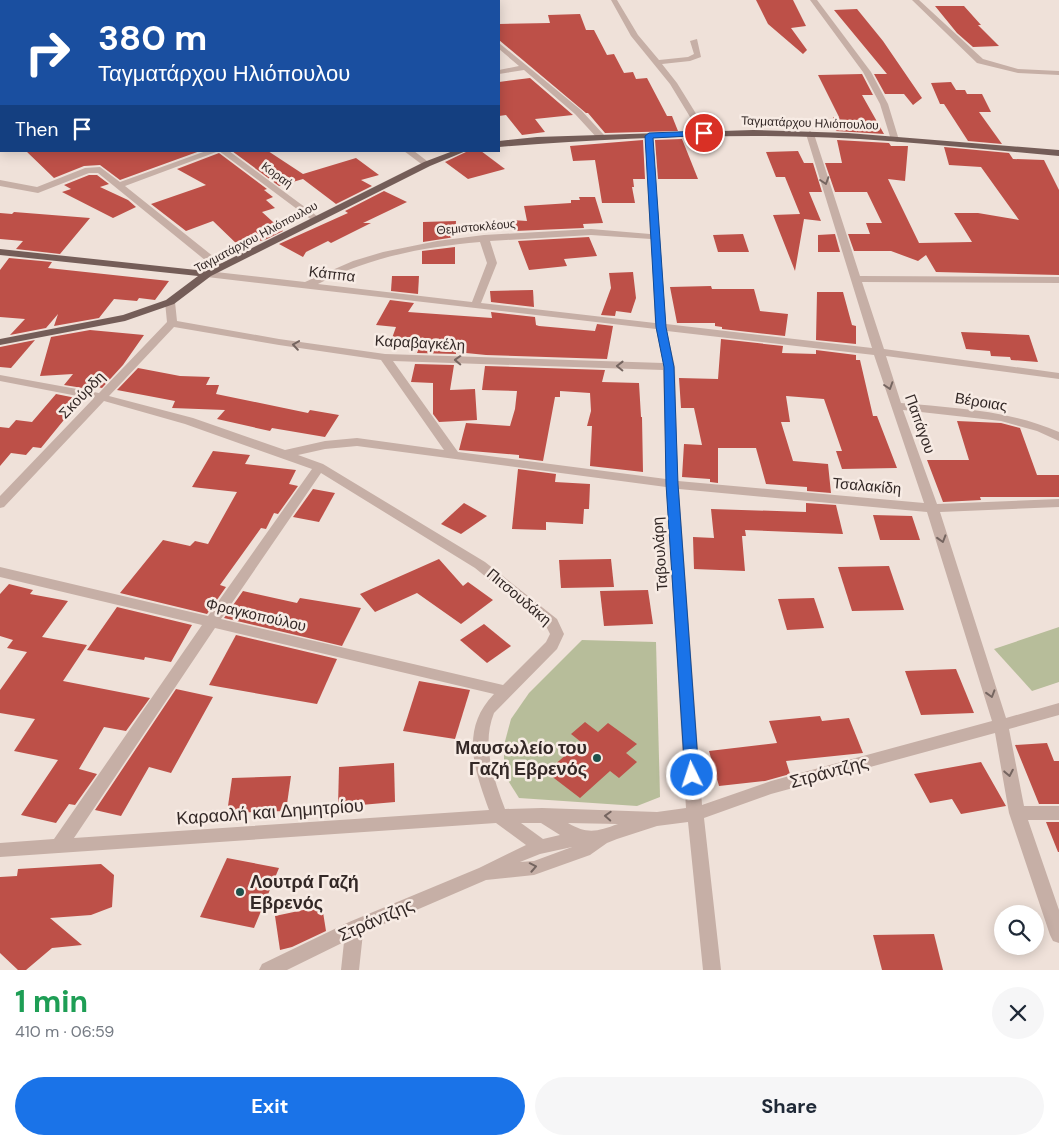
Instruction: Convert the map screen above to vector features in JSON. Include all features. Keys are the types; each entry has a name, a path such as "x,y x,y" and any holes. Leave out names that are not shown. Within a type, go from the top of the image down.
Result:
{"main road":[{"name":"Ταγματάρχου Ηλιόπουλου","path":"500,144 601,137 704,133 810,134 1058,153"},
{"name":"Ταγματάρχου Ηλιόπουλου","path":"0,342 125,318 170,302 207,274 220,267 427,164 459,152"},
{"name":"Κάππα","path":"0,252 207,274"}],"street":[{"path":"614,0 635,36 672,83 704,133"},
{"path":"813,0 867,72 884,104 895,140"},
{"path":"915,0 980,61 1018,71 1059,73"},
{"path":"655,62 690,59 698,55 694,41"},
{"path":"500,46 578,112 601,137"},
{"path":"500,72 526,67"},
{"name":"Παπάγου","path":"810,134 878,352 932,508 1000,725 1017,813 1059,935"},
{"name":"Ταβουλάρη","path":"649,136 661,327 669,367 672,484 695,814 712,970"},
{"path":"119,185 212,152"},
{"name":"Κοραή","path":"224,152 316,219"},
{"path":"409,152 427,164"},
{"path":"0,182 38,190 88,170 97,169 220,267"},
{"name":"Θεμιστοκλέους","path":"306,286 331,273 386,255 434,243 484,238 592,232 656,237"},
{"path":"475,306 492,264 484,238"},
{"name":"Κάππα","path":"207,274 878,352 1059,376"},
{"path":"856,279 1059,280"},
{"path":"170,302 172,323"},
{"name":"Καραβαγκέλη","path":"172,323 278,342 385,357 669,367"},
{"name":"Σκούρδη","path":"0,504 172,323"},
{"path":"385,357 454,455"},
{"name":"Πιτσουδάκη","path":"0,378 101,397 189,421 319,468 480,565 552,623 557,634 552,645 504,691 488,710 481,727 483,770 499,816"},
{"name":"Βέροιας","path":"896,406 997,418 1035,426 1059,437"},
{"name":"Τσαλακίδη","path":"284,454 325,445 357,442 672,484 932,508 1059,503"},
{"path":"59,846 319,468"},
{"name":"Φραγκοπούλου","path":"0,572 504,691"},
{"name":"Στράντζης","path":"485,873 534,868 584,850 601,838 656,819 695,814 771,788 1059,709"},
{"path":"1017,813 1059,813"},
{"path":"542,815 571,833 601,838"},
{"name":"Καραολή και Δημητρίου","path":"0,850 499,816 542,815 656,819"},
{"path":"499,816 539,845"},
{"name":"Στράντζης","path":"268,970 355,928 485,873 539,845 576,838 601,838"},
{"path":"350,970 355,928"}],"green space":[{"path":"1059,627 1059,682 1032,691 994,649"},
{"path":"582,640 656,642 660,797 637,806 519,798 504,774 504,745 511,719 529,693"}],"building":[{"path":"756,0 793,0 806,26 791,28 807,50 803,54 768,24"},
{"path":"935,6 964,6 981,25 978,25 999,46 973,47 957,33"},
{"path":"857,9 883,41 922,98 913,105 904,94 885,94 874,74 887,74 834,10"},
{"path":"580,14 586,30 594,30 607,55 614,54 624,73 633,72 636,79 647,78 667,116 672,116 678,131 605,133 588,113 500,41 500,24 550,23 548,15"},
{"path":"862,74 873,95 862,95 884,134 836,131 833,117 839,117 818,75"},
{"path":"530,78 573,115 535,119 545,132 522,135 506,115 500,116 500,82"},
{"path":"951,82 956,90 965,90 967,94 982,94 991,112 979,112 1002,144 968,141 944,104 940,104 931,83"},
{"path":"682,139 698,179 658,179 655,140"},
{"path":"643,140 645,179 633,179 634,187 632,187 635,203 602,203 595,160 573,161 570,146"},
{"path":"837,140 908,146 905,181 888,179 919,243 972,242 954,213 978,213 1019,220 981,167 949,165 944,147 1009,153 1013,159 1044,160 1059,190 1059,275 936,272 926,255 918,261 891,251 854,251 848,234 870,234 866,223 882,223 867,192 835,192 825,163 842,163"},
{"path":"798,151 804,163 813,163 822,192 809,192 821,221 804,219 795,271 773,215 800,214 785,177 776,177 766,152"},
{"path":"27,152 197,152 120,180 100,165 84,166 54,178"},
{"path":"233,152 270,152 303,174 356,158 379,175 361,180 372,186 336,204 303,179 279,186"},
{"path":"466,152 482,152 505,169 468,179 445,162"},
{"path":"219,153 267,189 264,190 273,197 266,200 275,208 262,212 283,231 267,239 240,247 213,221 186,231 151,204 206,185 177,169"},
{"path":"89,175 97,175 109,184 100,187 128,200 136,207 113,218 62,192 71,189 64,185"},
{"path":"384,191 407,202 363,223 371,223 331,243 328,241 306,252 303,257 279,244 348,213 345,211"},
{"path":"579,197 595,197 603,223 583,224 584,228 515,231 511,220 527,221 524,206 571,203 571,200 580,200"},
{"path":"14,212 90,218 60,254 16,249 23,241 0,239 0,213 12,214"},
{"path":"456,221 455,237 423,242 423,222"},
{"path":"743,234 749,252 718,252 713,235"},
{"path":"835,234 840,252 818,252 818,235"},
{"path":"589,237 597,256 564,259 567,266 529,270 518,241"},
{"path":"455,247 455,264 422,264 422,251"},
{"path":"9,258 52,262 48,268 169,281 155,300 139,298 137,301 114,299 99,318 54,326 58,314 46,328 10,335 25,319 0,317 0,270"},
{"path":"633,272 636,298 631,313 616,311 615,316 601,315 611,288 609,273"},
{"path":"392,276 419,276 418,294 391,291"},
{"path":"711,286 712,289 754,289 760,311 788,314 785,336 722,329 722,327 715,326 715,323 677,323 670,287"},
{"path":"533,290 534,307 491,302 490,291"},
{"path":"817,292 843,292 852,325 856,326 856,344 816,340"},
{"path":"390,300 414,303 408,312 492,318 491,312 535,317 536,325 539,326 595,331 597,324 613,326 607,359 486,355 456,352 456,354 417,353 419,348 406,347 408,342 391,341 396,327 376,325"},
{"path":"90,330 144,335 123,365 102,388 92,386 89,389 64,385 73,374 40,376 51,337"},
{"path":"961,332 1029,335 1038,362 1011,360 1010,357 991,356 990,351 966,349"},
{"path":"721,339 783,346 782,353 816,354 816,350 856,355 856,360 860,360 873,416 877,416 897,468 842,469 836,451 842,451 824,399 786,396 790,422 781,422 793,461 828,464 831,493 807,491 807,487 766,484 756,448 718,448 718,483 710,482 710,479 682,477 684,444 702,445 694,408 681,408 679,378 718,379"},
{"path":"35,340 11,368 0,367 0,347"},
{"path":"415,364 454,365 450,390 475,389 477,420 439,422 433,414 433,383 411,382"},
{"path":"485,366 605,370 602,382 639,383 643,472 590,466 592,426 587,426 591,411 590,393 560,391 560,397 555,397 543,461 519,458 519,455 459,450 466,423 510,426 515,409 517,391 482,390"},
{"path":"138,368 180,376 210,377 206,385 219,385 216,394 308,413 310,410 339,415 325,437 272,428 270,431 217,419 225,410 172,408 175,401 117,390"},
{"path":"56,394 81,399 41,448 33,447 26,455 11,453 0,466 0,427 9,428 16,420 32,422"},
{"path":"957,421 1001,423 1020,428 1037,475 1059,475 1059,497 980,497 981,500 943,502 927,460 969,460"},
{"path":"213,451 250,455 245,464 296,470 289,484 298,486 278,514 274,513 266,529 261,528 220,585 226,587 207,614 120,593 163,540 190,546 195,541 208,544 237,492 192,487"},
{"path":"518,469 556,474 555,482 590,484 589,509 584,509 583,524 546,522 546,530 512,529"},
{"path":"313,489 335,493 319,522 293,517"},
{"path":"464,503 487,516 461,534 441,524"},
{"path":"806,503 836,505 843,534 745,530 746,536 742,536 745,571 694,569 693,537 714,538 711,509 806,512"},
{"path":"873,515 912,516 920,540 880,540"},
{"path":"439,559 463,586 468,582 493,600 461,624 417,593 375,612 360,594"},
{"path":"611,559 614,587 561,588 559,560"},
{"path":"889,566 904,610 852,611 838,567"},
{"path":"9,584 33,590 30,594 68,601 42,637 87,645 63,681 150,698 126,731 104,727 79,769 97,774 75,805 69,804 56,823 21,815 58,760 14,751 35,719 0,713 0,690 27,652 7,648 13,640 0,636 0,594"},
{"path":"648,590 653,624 604,626 600,591"},
{"path":"243,591 297,603 300,598 361,608 342,646 224,618"},
{"path":"814,598 824,628 787,630 778,599"},
{"path":"117,607 192,625 171,662 145,657 144,660 87,650"},
{"path":"484,624 511,646 487,663 460,640"},
{"path":"236,635 337,659 317,704 209,685"},
{"path":"956,669 974,713 921,715 905,671"},
{"path":"419,681 470,690 455,739 403,731"},
{"path":"176,689 213,697 171,773 149,767 121,816 95,810"},
{"path":"820,716 822,721 849,718 863,753 786,761 790,774 765,781 719,786 709,751 777,743 769,721"},
{"name":"Μαυσωλείο του Γαζή Εβρενός","path":"585,722 598,732 608,723 637,744 626,753 637,762 619,778 610,771 580,798 546,772 581,742 571,734"},
{"path":"1047,743 1054,761 1059,761 1059,804 1039,804 1015,745"},
{"path":"981,762 1006,806 961,814 952,799 930,803 914,774"},
{"path":"394,763 395,802 338,807 339,767"},
{"path":"291,776 286,811 227,813 232,778"},
{"path":"1046,822 1059,822 1059,852 1058,852"},
{"name":"Λουτρά Γαζή Εβρενός","path":"227,858 279,868 254,928 200,917"},
{"path":"101,864 114,875 112,907 91,915 50,918 82,945 52,948 26,970 18,970 0,953 0,877 17,876 18,869"},
{"path":"322,906 326,931 292,947 280,950 275,916"},
{"path":"934,934 943,970 882,970 873,935"}],"place":[{"name":"Μαυσωλείο του Γαζή Εβρενός","path":"597,758"},
{"name":"Λουτρά Γαζή Εβρενός","path":"240,892"}],"route":[{"path":"692,775 672,484 669,367 661,327 649,136 704,133"}]}
